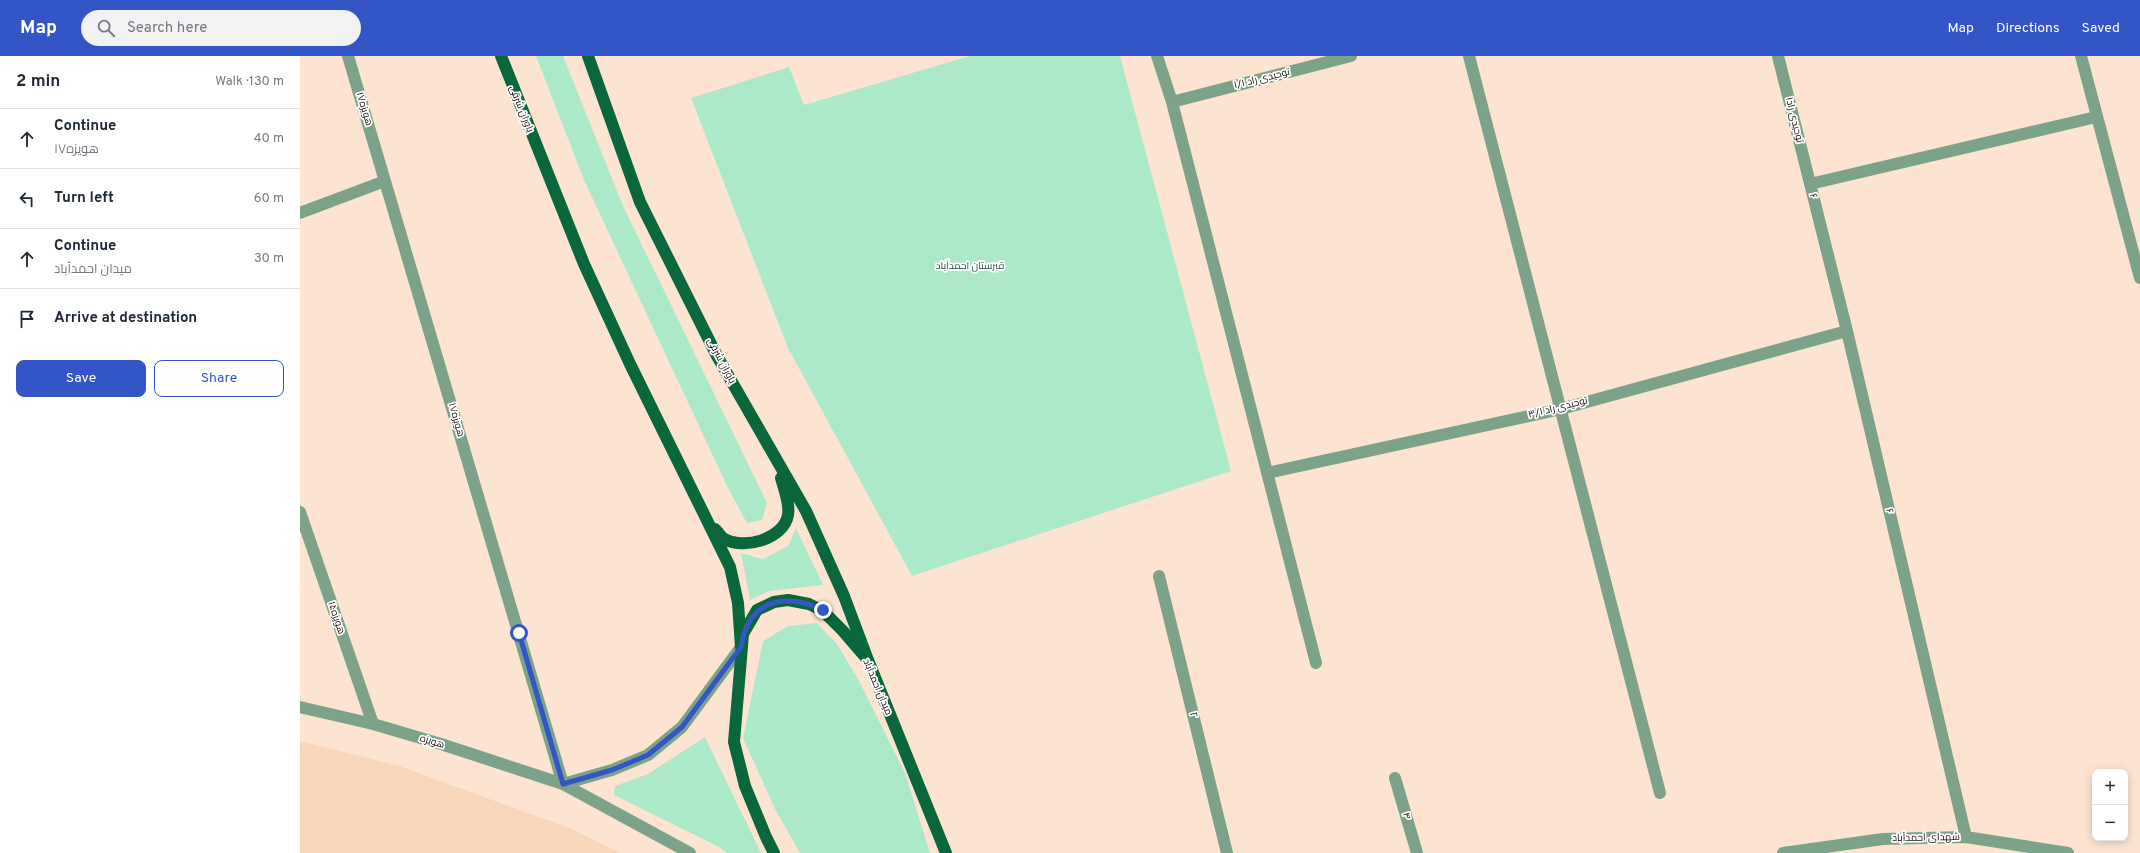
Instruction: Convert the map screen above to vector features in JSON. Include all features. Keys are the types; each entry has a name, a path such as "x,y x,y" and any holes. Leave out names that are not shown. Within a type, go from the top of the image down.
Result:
{"main road":[{"name":"یاوران شرقی","path":"501,56 584,264 630,364 730,567 738,603 741,647"},
{"name":"یاوران شرقی","path":"588,56 640,202 717,356 806,511 844,596 868,660"},
{"path":"701,508 723,538 742,544 760,542 777,532 788,516 787,498 778,464"},
{"name":"میدان احمدآباد","path":"774,853 745,786 734,742 743,634 757,610 774,602 788,600 809,604 823,610 844,631 868,660 946,853"}],"street":[{"name":"هویزه۱۷","path":"348,56 563,784"},
{"path":"1158,56 1172,102 1316,663"},
{"name":"۱/۱ توحیدی راد","path":"1172,102 1351,56"},
{"path":"1468,56 1660,793"},
{"name":"توحیدی راد۱","path":"1778,56 1810,184"},
{"path":"2081,56 2140,278"},
{"path":"1810,184 2096,117"},
{"path":"300,213 385,181"},
{"name":"۶","path":"1810,184 1847,331 1966,838"},
{"name":"۳/۱ توحیدی راد","path":"1267,473 1561,409 1847,331"},
{"name":"هویزه۱۵","path":"300,512 373,724"},
{"name":"۲","path":"1159,576 1227,853"},
{"path":"563,784 612,770 648,755 682,727 741,647"},
{"name":"هویزه","path":"300,707 373,724 441,744 563,784 690,853"},
{"name":"۴","path":"1395,778 1417,853"},
{"name":"شهدای احمدآباد","path":"1783,853 1883,839 1966,838 2068,853"},
{"path":"1988,841 1992,853"}],"shaded area":[{"path":"300,741 399,766 572,829 620,853 300,853"}],"green space":[{"path":"536,56 563,56 623,206 767,503 762,520 747,523 728,488 584,180"},
{"name":"قبرستان احمدآباد","path":"970,56 1120,56 1231,471 912,576 788,348 691,98 789,67 804,105"},
{"path":"796,528 823,585 769,591 750,600 741,553 763,559 788,546"},
{"path":"817,623 837,644 858,679 905,773 930,853 800,853 775,809 743,738 763,641 788,626"},
{"path":"705,737 761,853 727,853 719,847 614,795 615,786 648,774"}],"route":[{"path":"519,633 563,784 612,770 648,755 682,727 741,647 743,634 757,610 774,602 788,600 809,604 823,610"}]}
